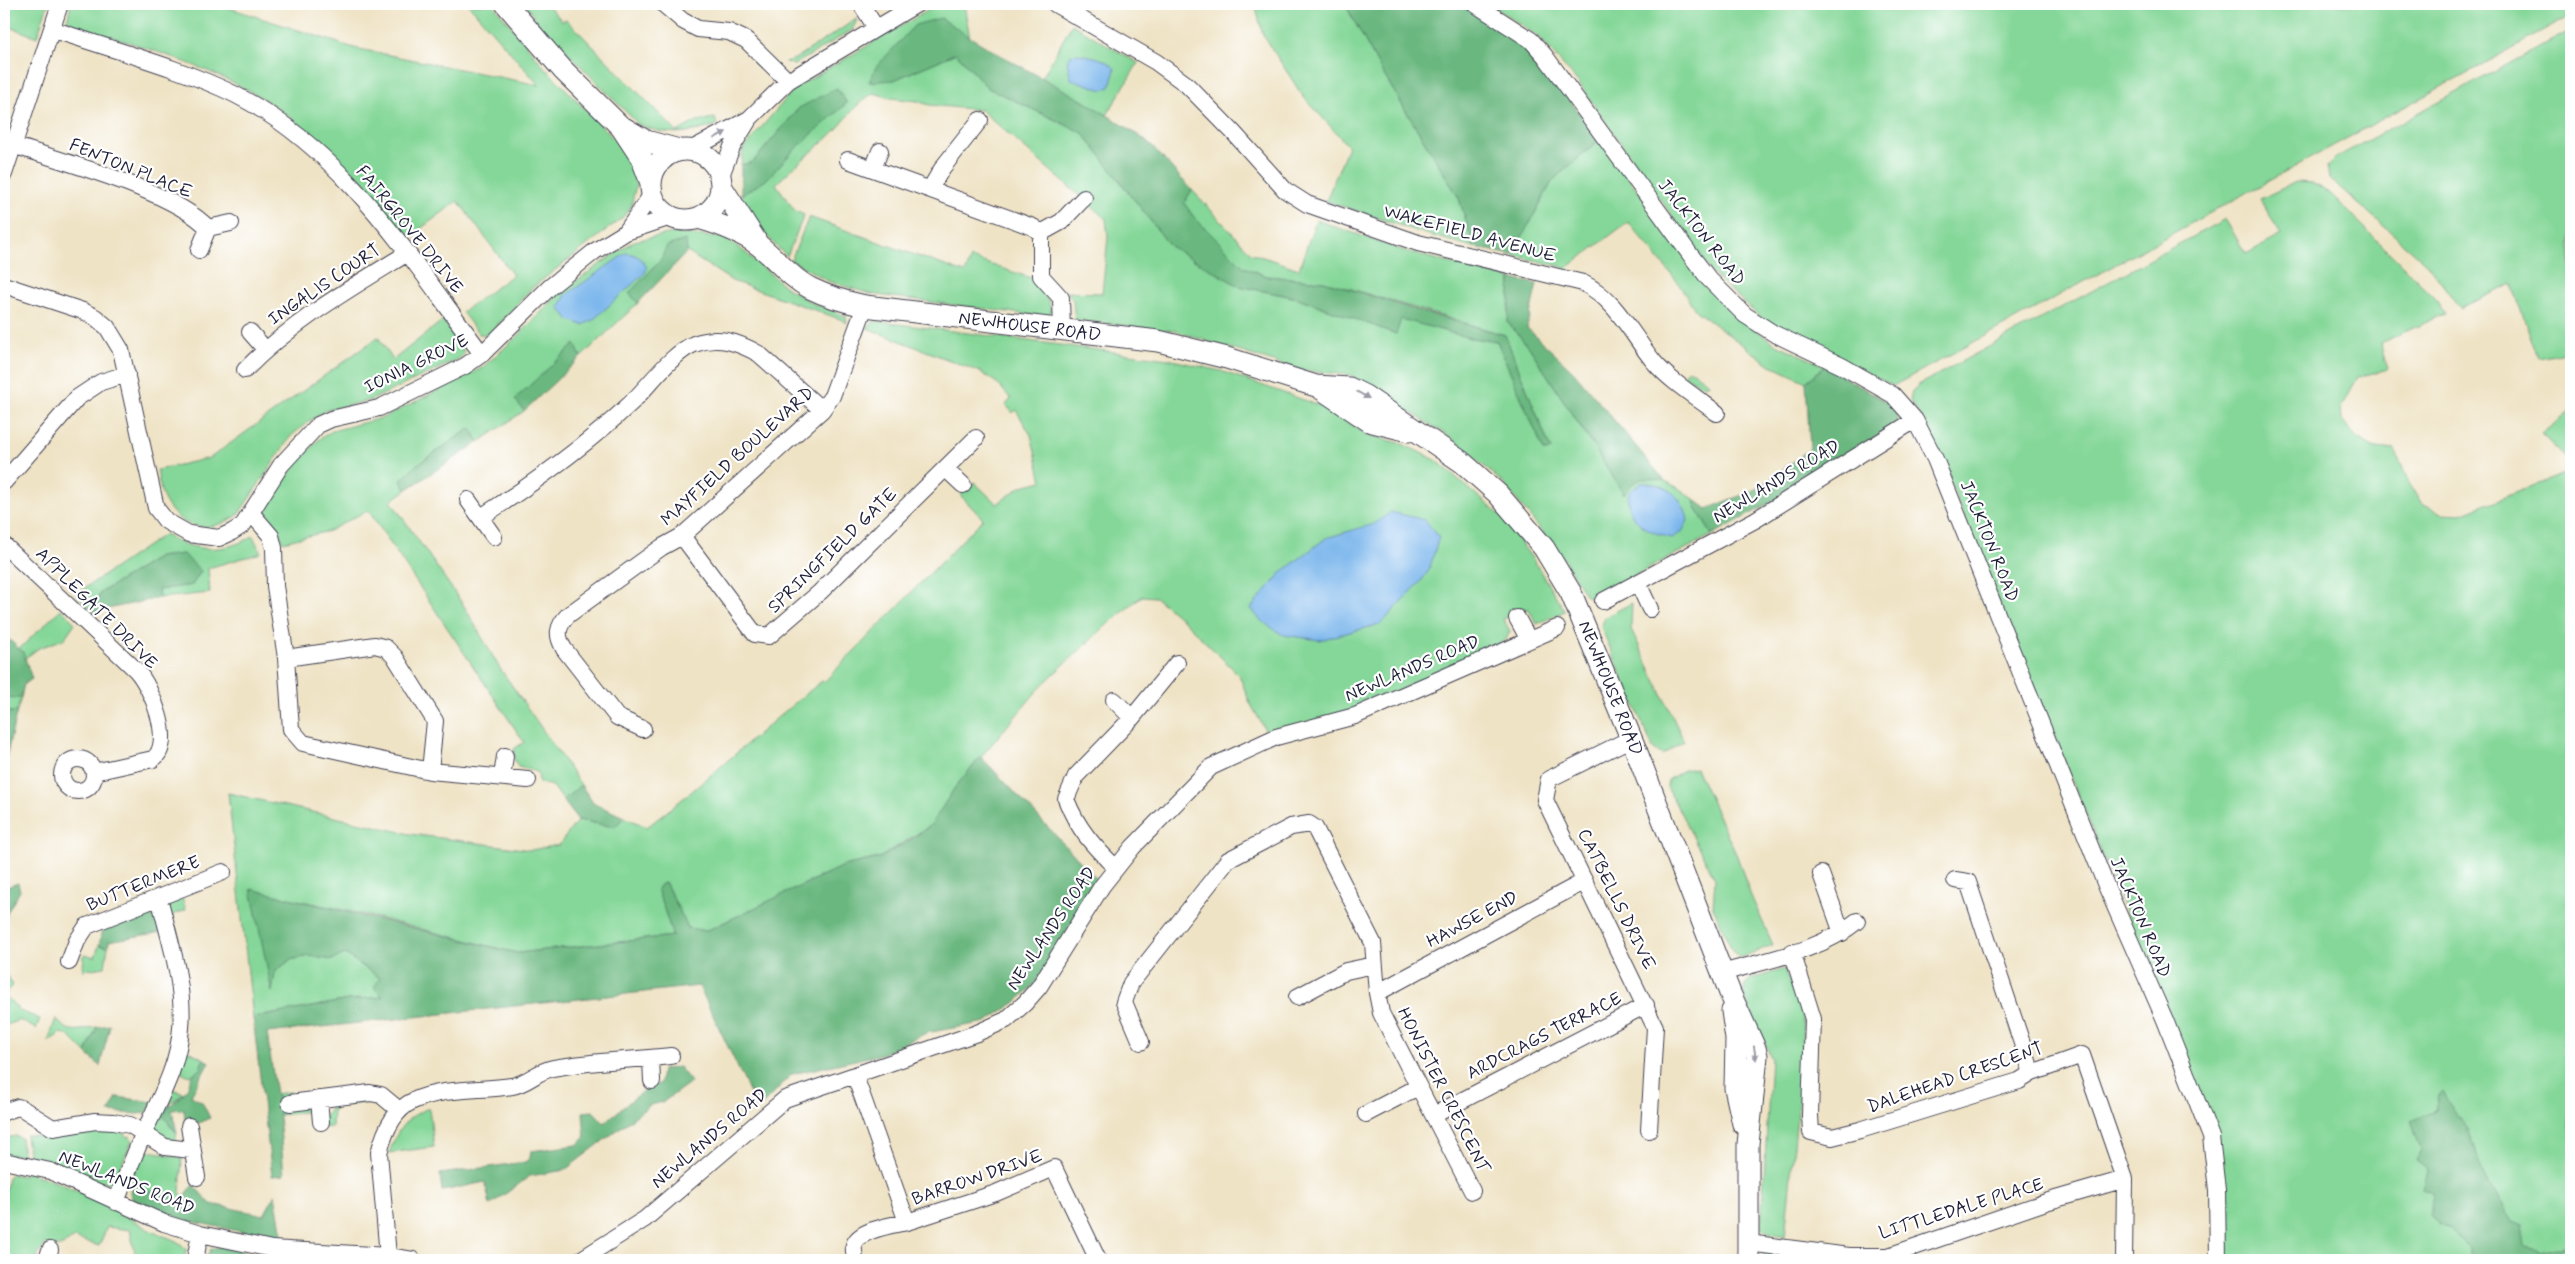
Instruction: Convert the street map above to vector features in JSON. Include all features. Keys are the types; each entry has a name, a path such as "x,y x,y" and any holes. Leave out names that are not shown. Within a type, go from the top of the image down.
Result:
{"street":[{"path":"4,174 60,4"},
{"path":"506,4 563,70 621,127 642,159 659,208 671,217 680,220 698,218 711,210 720,196 721,182 732,147 749,119 788,81 917,4"},
{"path":"663,4 683,21 698,29 729,32 746,40 788,81"},
{"path":"861,4 876,28"},
{"name":"WAKEFIELD AVENUE","path":"1055,4 1156,62 1186,84 1233,132 1285,190 1307,204 1418,243 1583,283 1598,291 1654,362 1668,376 1717,413"},
{"name":"JACKTON ROAD","path":"1475,4 1531,40 1546,56 1692,257 1709,279 1745,315 1772,333 1842,366 1893,395 1915,420 1935,459 2106,888 2165,1020 2211,1137 2217,1190 2218,1260"},
{"name":"FAIRGROVE DRIVE","path":"52,29 190,76 234,94 274,119 310,146 344,176 369,204 482,354"},
{"path":"651,189 653,173 662,159 749,119"},
{"path":"930,189 943,167 980,120"},
{"path":"621,127 646,141 700,152 711,160 718,170 721,182"},
{"name":"FENTON PLACE","path":"13,145 148,192 184,208 208,228"},
{"path":"873,169 880,151"},
{"path":"848,160 1033,227 1041,233"},
{"name":"NEWHOUSE ROAD","path":"721,182 757,244"},
{"name":"IONIA GROVE","path":"626,232 651,189"},
{"path":"1041,233 1061,222 1084,198"},
{"name":"IONIA GROVE","path":"4,285 96,317 107,327 121,350 150,489 156,508 166,521 189,534 219,538 244,525 281,466 318,425 331,419 379,408 465,366 482,354 550,287 595,251 626,232 671,217"},
{"name":"NEWHOUSE ROAD","path":"698,218 728,227 757,244 784,269 809,287 837,299 865,306 1158,341 1227,358 1316,386 1342,387 1356,391 1462,462 1498,494 1544,548 1582,615 1632,738 1726,983 1755,1048 1757,1056 1748,1144 1748,1252"},
{"path":"199,250 208,228 230,223"},
{"path":"1041,233 1041,276 1061,298 1062,330"},
{"name":"INGALIS COURT","path":"245,370 265,349 309,314 406,254"},
{"name":"MAYFIELD BOULEVARD","path":"643,729 626,722 612,711 564,649 558,639 558,629 568,614 662,547 682,536 822,410 839,379 865,306"},
{"name":"INGALIS COURT","path":"250,332 265,349"},
{"path":"481,517 522,491 563,460 630,404 680,352 693,345 720,340 748,348 766,360 822,410"},
{"path":"4,482 77,398 101,382 127,374"},
{"name":"NEWLANDS ROAD","path":"1603,601 1755,520 1915,420"},
{"name":"SPRINGFIELD GATE","path":"682,536 756,634 765,637 776,631 820,592 976,438"},
{"path":"946,469 963,485"},
{"path":"468,500 494,536"},
{"path":"252,514 271,536 276,595 286,658 291,729 296,737 303,743 430,770 528,780"},
{"name":"APPLEGATE DRIVE","path":"4,545 136,670 145,680 153,695 161,737 159,755 153,759 94,772"},
{"path":"1638,584 1650,609"},
{"path":"1517,618 1528,640"},
{"name":"NEWLANDS ROAD","path":"580,1260 645,1219 785,1099 977,1033 1006,1020 1039,987 1102,886 1133,847 1211,767 1276,737 1355,716 1557,628"},
{"path":"286,658 375,645 386,648 395,657 435,721 430,770"},
{"path":"1116,868 1091,844 1073,818 1066,799 1076,776 1132,718 1177,663"},
{"path":"1114,700 1132,718"},
{"name":"CATBELLS DRIVE","path":"1632,738 1549,779 1546,786 1545,800 1586,881 1655,1027 1649,1130"},
{"path":"502,777 505,756"},
{"name":"HONISTER CRESCENT","path":"1141,1042 1124,1002 1131,983 1228,860 1291,827 1309,824 1315,828 1373,943 1377,992 1381,1012 1472,1191"},
{"name":"BUTTERMERE","path":"69,962 77,941 87,926 223,872"},
{"path":"1821,874 1842,934"},
{"path":"1955,880 1968,882 2032,1073"},
{"name":"HAWSE END","path":"1377,992 1586,881"},
{"path":"116,1202 143,1133 173,1071 181,1026 179,980 160,897"},
{"path":"1726,983 1792,952 1842,934 1857,921"},
{"name":"DALEHEAD CRESCENT","path":"1792,952 1813,1019 1810,1115 1812,1132 1832,1137 1860,1130 2019,1081 2032,1073 2082,1055 2125,1179 2124,1260"},
{"path":"1297,997 1346,971 1374,965"},
{"name":"ARDCRAGS TERRACE","path":"1434,1115 1646,1005"},
{"path":"388,1256 379,1153 382,1138 400,1110 413,1101 435,1094 521,1084 543,1070 553,1068 671,1056"},
{"path":"651,1058 652,1080"},
{"name":"BARROW DRIVE","path":"855,1076 907,1222 996,1193 1054,1168 1098,1260"},
{"path":"1366,1114 1418,1087"},
{"path":"290,1103 375,1094 391,1101 400,1110"},
{"path":"319,1099 321,1122"},
{"path":"4,1112 18,1107 52,1128 95,1121 130,1125 165,1147 191,1150"},
{"path":"189,1126 191,1150 197,1177"},
{"name":"NEWLANDS ROAD","path":"4,1161 50,1171 116,1202 164,1222 200,1234 272,1249 388,1256 413,1260"},
{"name":"LITTLEDALE PLACE","path":"1748,1252 1849,1258 1888,1256 2049,1201 2125,1179"},
{"path":"855,1260 854,1245 859,1238 871,1231 907,1222"},
{"path":"196,1260 200,1234"}],"green space":[{"path":"4,4 48,4 37,37 4,25"},
{"path":"71,4 217,4 354,48 539,85 468,4 493,4 545,68 626,151 636,184 631,207 622,218 532,288 489,335 479,334 462,312 513,275 458,201 408,238 374,197 337,158 318,140 276,107 253,93 210,72 164,54 72,24 67,21"},
{"path":"525,4 547,4 562,21 566,19 677,132 697,121 715,118 717,125 678,133 658,131 638,124 539,24"},
{"path":"939,4 964,4 970,39 941,18 894,80 956,53 988,88 1083,133 1170,246 1239,286 1298,298 1396,334 1401,318 1470,338 1497,341 1544,451 1551,450 1505,335 1324,281 1266,276 1244,267 1193,216 1183,203 1192,190 1251,253 1299,269 1316,220 1408,252 1511,279 1508,323 1529,347 1624,494 1634,482 1642,479 1650,477 1666,481 1694,499 1696,508 1712,535 1592,598 1586,596 1563,558 1503,483 1453,439 1351,375 1299,370 1175,331 1075,320 1073,300 1067,292 1102,293 1108,237 1106,219 981,110 929,105 874,93 867,97 831,135 776,184 795,211 804,215 787,256 761,228 741,195 766,180 792,152 799,108 753,162 741,165 743,149 795,88"},
{"path":"1255,4 1345,4 1381,70 1459,198 1474,247 1429,235 1326,201 1348,146 1302,95 1263,35"},
{"path":"1345,4 1465,4 1535,52 1599,140 1553,180 1512,255 1474,247 1459,198 1381,70"},
{"path":"1489,4 2571,4 2571,16 1893,386 1762,319 1712,273 1578,82 1539,37"},
{"path":"858,18 852,30 794,65 785,62 795,59"},
{"path":"941,18 990,49 1093,106 1142,138 1162,156 1192,190 1184,203 1193,216 1244,267 1266,276 1324,281 1419,311 1505,335 1551,450 1544,451 1497,341 1470,338 1401,319 1396,334 1298,298 1239,286 1170,246 1083,133 988,88 956,53 894,80 869,82 876,67 915,25"},
{"path":"1072,24 1138,63 1107,115 1042,78"},
{"path":"2571,30 2571,352 2538,358 2512,284 2460,308 2427,264 2329,178 2327,166 2337,157"},
{"path":"837,88 847,103 792,152 766,180 741,195 741,165 753,162 799,108"},
{"path":"1599,140 1730,311 1774,343 1825,366 1806,382 1772,366 1696,311 1676,280 1628,222 1567,268 1512,255 1553,180"},
{"path":"2296,182 2312,183 2332,195 2435,298 2445,314 2380,343 2388,369 2358,377 2341,407 2342,420 2357,438 2375,448 2395,450 2409,483 2422,504 2440,513 2461,514 2571,471 2571,1260 2224,1260 2222,1164 2209,1115 1927,426 1910,401 1912,391 1920,384 2225,219 2246,254 2281,235 2260,199"},
{"path":"809,217 965,273 971,258 1031,278 1047,299 1051,308 1051,314 1046,317 870,294 828,281 791,260"},
{"path":"673,233 724,238 741,249 787,288 814,304 846,316 847,323 732,281 687,252 685,240 660,261 630,293 638,303 581,357 575,345 515,399 524,411 479,442 471,428 415,466 401,480 406,490 391,501 464,606 499,667 581,785 563,800 553,786 539,783 538,772 518,767 514,759 514,749 524,742 368,510 329,531 283,542 277,527 266,513 269,504 290,472 318,440 332,431 385,417 482,368 520,334 557,296 596,267 634,241"},
{"path":"686,240 687,252 638,303 629,293 660,261 667,246"},
{"path":"1511,279 1537,284 1527,328 1573,371 1665,481 1642,479 1633,484 1624,494 1529,347 1508,323"},
{"path":"443,320 462,347 464,354 459,359 371,400 327,410 308,422 291,436 238,515 218,525 198,526 188,524 180,519 165,501 157,470 210,458 378,337 393,360"},
{"path":"875,321 1168,359 1221,371 1321,406 1369,435 1400,443 1436,460 1501,516 1534,561 1565,611 1537,624 1528,608 1503,619 1510,631 1506,640 1369,705 1268,735 1250,703 1239,675 1182,619 1155,597 1142,596 1108,624 1043,684 956,786 931,825 879,858 843,866 706,931 688,928 665,882 657,888 673,936 517,953 366,915 252,890 272,990 275,972 290,960 310,956 332,960 345,954 380,978 383,997 348,1000 253,1018 228,793 410,834 531,850 559,845 578,820 614,827 624,817 647,827 800,699 822,681 824,682 983,519 960,495 974,482 997,504 1022,486 1042,481 1031,435 1016,410 1013,413 1006,405 1011,399 997,383 980,372 867,328"},
{"path":"575,344 581,357 524,411 515,399"},
{"path":"1825,366 1895,407 1898,417 1897,423 1803,485 1712,535 1696,508 1694,499 1707,509 1757,489 1810,449 1806,382"},
{"path":"1689,369 1710,384 1703,386 1684,375"},
{"path":"2571,411 2571,463 2541,434"},
{"path":"471,428 479,442 406,490 401,480 415,466"},
{"path":"165,534 187,545 209,548 231,546 253,536 261,553 208,568 210,593 159,598 158,590 192,585 201,571 182,554 159,557 100,593 93,612 76,594"},
{"path":"183,554 201,571 192,585 158,590 159,598 93,612 100,593 159,557"},
{"path":"1632,603 1631,629 1684,741 1662,755 1653,748 1601,627 1605,617"},
{"path":"61,609 75,623 64,639 39,648 25,658 19,649"},
{"path":"4,635 23,652 32,679 24,684 21,698 4,697"},
{"path":"4,697 21,698 17,711 4,713"},
{"path":"17,711 4,766 4,713"},
{"path":"981,757 1098,880 1036,983 1016,1002 986,1022 926,1033 882,1054 792,1074 762,1105 751,1095 699,986 267,1033 279,1115 284,1175 272,1176 253,1018 348,1000 383,997 374,987 380,978 345,954 332,960 310,956 290,960 275,972 272,992 251,889 517,953 673,936 657,888 665,882 688,928 706,931 843,866 880,858 913,838 931,825 956,786"},
{"path":"1696,768 1737,856 1751,896 1773,945 1739,958 1732,950 1713,907 1715,879 1667,787 1668,780 1684,770"},
{"path":"581,785 593,803 624,817 615,827 578,820 563,800"},
{"path":"18,883 20,891 8,911 4,923 4,888"},
{"path":"181,895 186,910 170,916 169,905 171,899"},
{"path":"147,914 156,918 162,932 109,941 108,947 99,945 105,922"},
{"path":"99,945 108,947 105,967 83,970 84,954 95,957"},
{"path":"1784,969 1803,1013 1802,1066 1785,1236 1770,1233 1761,1228 1771,1058 1744,996 1744,986 1749,980"},
{"path":"4,972 13,985 4,994"},
{"path":"4,994 20,1011 40,1019 36,1029 19,1020 4,1026"},
{"path":"56,1018 69,1030 97,1027 86,1053 68,1035 61,1033 48,1042"},
{"path":"110,1025 100,1066 86,1053 97,1027"},
{"path":"187,1050 204,1059 201,1065 203,1068 190,1076 180,1072 181,1054"},
{"path":"204,1059 209,1062 191,1096 202,1102 210,1118 198,1123 185,1120 184,1109 172,1110 177,1133 163,1116 187,1089 193,1075 202,1068 201,1065"},
{"path":"679,1067 691,1082 663,1102 650,1105 565,1170 530,1176 490,1205 485,1182 442,1191 440,1174 525,1162 530,1158 531,1151 577,1145 585,1138 583,1112 593,1111 604,1123 643,1091 643,1086 660,1084 662,1070"},
{"path":"172,1089 184,1093 169,1104 169,1125 177,1133 175,1141 155,1134 153,1129"},
{"path":"291,1092 286,1095 287,1106 308,1107 312,1111 279,1115 275,1094"},
{"path":"2442,1092 2466,1128 2490,1187 2498,1196 2512,1222 2522,1226 2525,1245 2541,1253 2560,1248 2571,1242 2571,1259 2469,1260 2469,1249 2450,1229 2438,1224 2430,1214 2433,1192 2423,1188 2428,1170 2416,1161 2421,1150 2411,1121 2435,1110 2438,1096"},
{"path":"117,1097 153,1102 147,1112 138,1114 109,1112"},
{"path":"373,1099 373,1102 338,1106 333,1110 332,1127 317,1128 334,1103"},
{"path":"429,1108 434,1147 389,1153 403,1125 413,1116"},
{"path":"96,1130 121,1132 127,1137 130,1136 132,1141 114,1182 95,1183 29,1160 26,1135 51,1137"},
{"path":"4,1136 5,1138 16,1136 21,1138 23,1155 4,1155"},
{"path":"151,1151 182,1158 180,1194 185,1196 182,1200 131,1186 139,1161"},
{"path":"27,1172 88,1196 151,1231 172,1239 186,1249 185,1258 188,1260 136,1258 130,1230 107,1227 99,1246 75,1238 59,1247 46,1244 37,1255 39,1260 4,1260 4,1199 8,1177 12,1174 23,1176"},
{"path":"193,1185 211,1204 264,1215 275,1195 283,1240 184,1220 133,1200 130,1193 131,1186 182,1200"},
{"path":"222,1246 266,1257 266,1260 204,1260 211,1249"},
{"path":"1765,1250 1784,1252 1783,1260 1763,1260"}],"water":[{"path":"1078,54 1098,58 1112,65 1115,69 1110,87 1103,90 1071,79 1067,62 1070,55"},
{"path":"626,253 633,254 641,259 647,268 645,273 593,320 583,325 569,320 559,308 566,295"},
{"path":"1641,483 1650,483 1666,488 1677,497 1688,520 1682,532 1672,538 1663,536 1646,528 1633,517 1628,502 1629,492"},
{"path":"1391,512 1425,520 1439,537 1429,570 1381,624 1320,640 1283,635 1260,620 1251,608 1282,572 1326,538 1374,524"}]}
